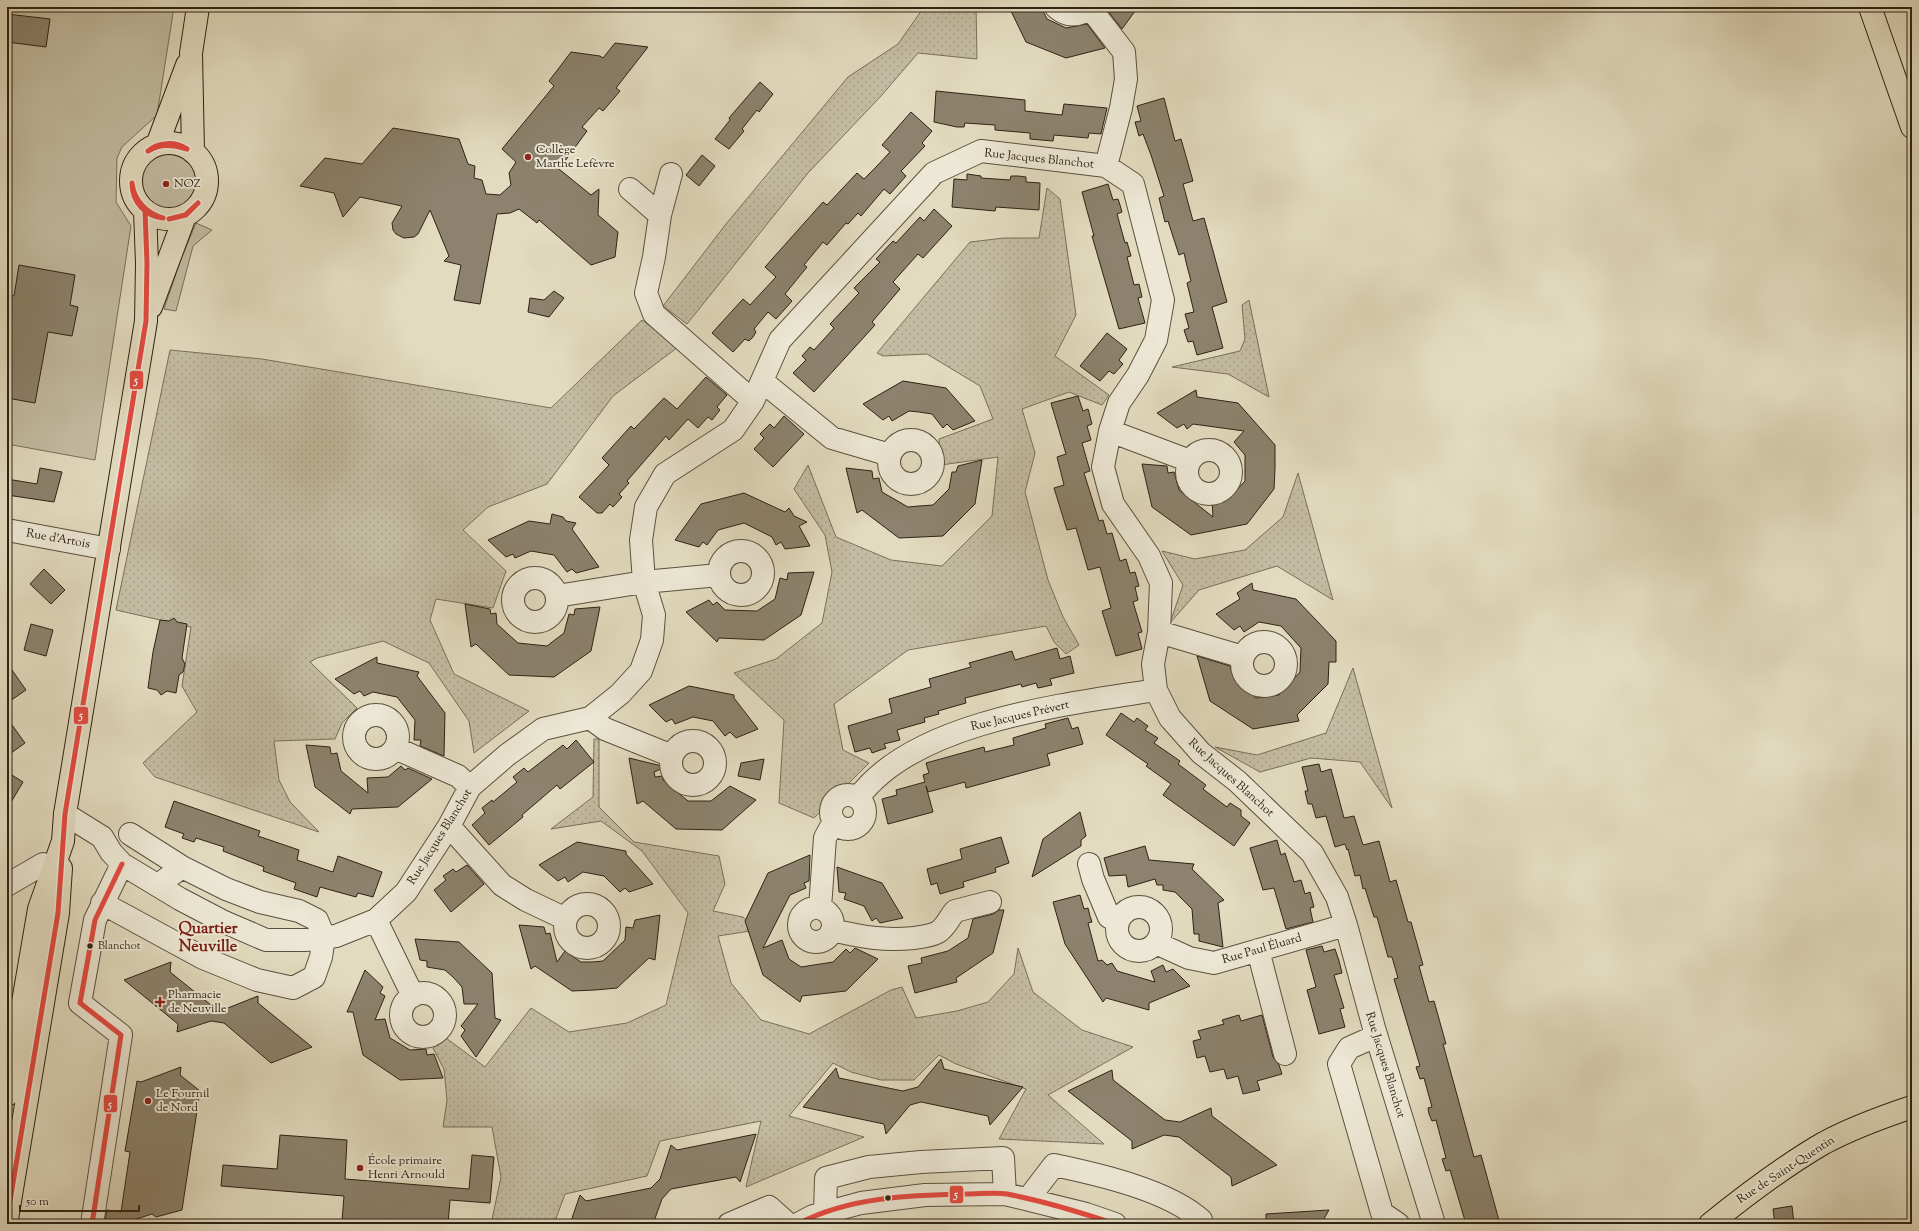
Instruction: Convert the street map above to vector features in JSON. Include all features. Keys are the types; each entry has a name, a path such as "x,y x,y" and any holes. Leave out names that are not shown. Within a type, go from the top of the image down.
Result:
{"main road":[{"path":"193,152 192,52 198,7"},
{"path":"1870,7 1912,127"},
{"path":"157,145 192,52"},
{"path":"7,1219 58,913 65,814 146,321 147,263 144,211 133,194 131,184 132,174 140,156 157,145 169,143 182,146 193,152 200,160 205,170 207,180 202,200 196,208 185,216 175,219 164,219 144,211"},
{"path":"146,321 168,266 185,216"},
{"path":"7,1095 38,909 63,841"},
{"name":"Rue de Saint-Quentin","path":"1710,1224 1754,1189 1825,1143 1878,1118 1912,1107"}],"street":[{"path":"1056,7 1069,15 1076,15 1090,7 1124,52 1126,79 1121,108 1106,166"},
{"name":"Rue Jacques Blanchot","path":"122,864 194,907 266,940 305,940 336,936 376,920 406,892 449,826 470,787 507,755 543,729 590,718 620,694 641,671 652,640 654,615 644,582 641,540 646,507 665,474 733,430 757,391 780,340 934,173 981,151 1106,166 1133,184 1163,300 1156,340 1138,375 1119,403 1110,431 1103,467 1113,504 1150,556 1162,583 1159,632 1153,664 1156,690 1170,718 1201,753 1237,781 1312,853 1337,897 1428,1222"},
{"path":"671,174 660,215 654,257 646,293 654,314 757,391 832,438 890,455"},
{"path":"630,189 660,215"},
{"path":"1110,431 1190,461"},
{"name":"Rue d'Artois","path":"7,530 109,548"},
{"path":"557,596 644,582 719,575"},
{"path":"1159,632 1243,658"},
{"name":"Rue Jacques Prévert","path":"820,908 825,838 834,821 843,828 849,828 859,824 863,819 864,808 858,798 867,787 900,760 940,738 982,723 1075,703 1156,690"},
{"path":"590,718 605,729 672,756"},
{"path":"395,748 458,776 470,787"},
{"path":"65,814 102,837 122,864 95,920 90,939 80,1002 121,1035 92,1224"},
{"path":"449,826 502,885 526,900 566,919"},
{"path":"102,903 203,958 256,980 293,988 314,977 321,958 324,937 317,920 299,911 260,902 226,889 182,867 130,834"},
{"path":"7,885 42,864 53,868"},
{"path":"1089,864 1093,879 1109,917 1118,922"},
{"path":"158,885 182,867"},
{"path":"832,930 872,939 892,940 925,936 937,932 946,924 955,911 990,902"},
{"path":"1133,907 1147,908 1153,911 1161,923 1161,930 1156,943 1144,950 1130,949 1120,940 1118,934 1118,922 1126,910 1133,907"},
{"path":"820,908 832,919 832,930 830,935 820,942 809,941 801,933 799,928 801,917 809,909 820,908"},
{"path":"376,920 413,996"},
{"name":"Rue Paul Éluard","path":"1156,943 1189,958 1214,963 1346,925"},
{"path":"1258,950 1285,1054"},
{"path":"1376,1036 1349,1048 1339,1064 1382,1213 1398,1224"},
{"path":"825,1213 826,1178 869,1167 921,1162 1003,1158 1005,1194"},
{"path":"1028,1199 1054,1165 1102,1175 1153,1193 1191,1210 1201,1220 1201,1224"},
{"path":"798,1224 825,1213 862,1203 925,1195 1005,1194 1086,1214 1115,1224"},
{"path":"729,1224 769,1206 788,1224"}],"shaded area":[{"path":"7,7 174,7 157,115 122,147 117,158 116,202 131,226 95,460 7,444"},
{"path":"924,7 976,7 977,59 918,53 881,96 808,173 687,324 663,306 726,224 848,77 898,44"},
{"path":"162,154 174,154 184,158 192,166 196,176 196,188 192,198 184,206 174,210 162,210 152,206 144,198 140,188 140,176 144,166 152,158"},
{"path":"1047,188 1060,199 1076,315 1055,356 1109,395 1102,405 1069,392 1022,409 1035,453 1025,492 1048,580 1063,617 1079,645 1066,654 1054,642 1046,626 908,650 834,704 843,750 869,763 814,818 779,803 784,720 734,673 776,659 822,623 832,572 825,535 794,489 808,465 836,537 891,560 942,566 992,516 998,457 941,465 939,439 993,419 980,386 927,354 883,356 877,353 970,242 1004,238 1039,238"},
{"path":"196,223 212,230 193,246 176,311 164,309 181,259"},
{"path":"1249,300 1269,397 1228,374 1172,367 1240,351 1245,339 1242,305"},
{"path":"642,320 678,347 613,396 547,484 488,507 463,530 506,571 493,608 436,599 430,620 454,674 529,711 474,753 469,721 429,663 383,641 317,658 310,662 357,708 342,723 335,739 274,741 279,780 290,802 319,832 155,777 143,763 197,712 182,686 191,627 116,610 170,350 262,359 551,408"},
{"path":"1298,473 1333,600 1277,566 1199,590 1170,623 1183,585 1162,551 1195,559 1245,550 1283,517"},
{"path":"1353,668 1392,808 1360,762 1311,758 1260,772 1215,747 1257,755 1326,733"},
{"path":"594,739 599,739 599,807 634,842 719,856 725,884 713,911 743,917 757,930 718,936 731,983 761,1020 809,1034 891,990 902,987 916,1018 957,1011 988,1002 1014,974 1018,948 1033,992 1082,1030 1133,1047 1048,1095 1104,1144 999,1139 1026,1089 956,1064 939,1055 914,1080 881,1080 851,1072 833,1063 789,1116 864,1137 746,1187 761,1121 660,1141 647,1176 565,1194 554,1224 491,1224 501,1177 492,1127 443,1127 447,1100 444,1069 433,1048 446,1038 485,1067 531,1008 569,1032 627,1023 666,1005 688,913 642,851 601,821 551,829 593,797"}],"building":[{"path":"1009,7 1041,7 1047,19 1066,28 1087,24 1105,48 1066,58 1026,42"},
{"path":"1109,7 1138,7 1122,29 1107,10"},
{"path":"7,14 50,19 46,47 7,42"},
{"path":"615,43 648,47 616,88 620,91 603,111 599,108 582,127 587,131 559,169 591,195 599,189 598,215 618,232 615,257 591,265 539,220 537,223 519,209 510,213 497,214 480,304 454,300 461,265 444,261 449,256 430,210 418,234 414,237 404,238 396,234 393,230 392,223 402,206 360,197 343,217 334,193 300,186 325,158 362,164 393,128 459,139 468,164 475,166 474,178 482,180 486,194 500,195 511,185 509,173 516,162 502,149 554,86 549,81 571,52 600,56 603,58"},
{"path":"760,82 773,94 759,112 757,110 742,129 744,131 729,149 715,139 730,120 729,118"},
{"path":"936,91 1025,100 1025,111 1062,115 1064,104 1107,108 1101,134 1089,133 1088,138 1054,135 1053,141 1030,139 1030,133 995,130 995,125 965,123 964,127 957,127 934,122"},
{"path":"1164,98 1175,141 1181,139 1193,181 1183,184 1193,221 1204,218 1227,302 1212,307 1223,348 1197,355 1193,341 1188,342 1184,330 1189,328 1185,314 1194,312 1187,283 1191,281 1184,253 1179,255 1168,221 1165,222 1159,198 1164,196 1143,134 1139,136 1135,122 1141,121 1137,106"},
{"path":"911,112 932,131 922,143 925,146 901,171 906,176 890,194 884,189 861,216 858,213 848,224 846,223 827,245 823,242 804,265 807,267 785,294 792,301 776,319 768,312 754,329 756,332 753,337 749,341 745,339 733,352 712,333 743,299 750,305 776,277 765,267 823,202 827,205 857,173 864,179 890,152 882,145"},
{"path":"702,155 715,166 699,186 686,175"},
{"path":"967,174 981,176 981,178 1010,180 1011,176 1018,176 1026,177 1026,182 1040,183 1039,210 996,207 995,211 952,207 954,179 967,180"},
{"path":"1108,184 1113,200 1118,199 1122,212 1117,214 1125,243 1127,242 1131,256 1127,257 1134,285 1139,284 1142,297 1138,298 1145,323 1119,329 1092,236 1094,236 1082,192"},
{"path":"934,209 952,226 923,258 918,254 893,282 900,289 872,322 875,325 814,392 793,373 806,360 802,356 810,347 814,350 834,328 830,324 859,293 854,288 880,262 876,259 893,241 896,243 920,217 924,221"},
{"path":"19,265 75,275 70,305 78,307 72,336 48,332 35,403 7,398 7,295 14,296"},
{"path":"554,291 564,298 549,317 528,312 530,298 544,300"},
{"path":"1107,333 1127,349 1119,360 1123,364 1114,374 1109,371 1100,381 1080,366"},
{"path":"706,377 727,395 717,407 720,410 712,420 708,417 698,428 688,419 669,440 666,436 627,481 629,483 619,494 622,497 613,507 610,504 602,513 597,513 579,497 609,465 602,458 631,426 634,429 664,398 677,409"},
{"path":"903,381 946,388 975,421 953,430 947,424 943,428 932,414 909,411 892,421 889,416 883,420 863,404"},
{"path":"1196,390 1197,397 1238,403 1275,445 1275,468 1274,489 1247,524 1191,535 1152,507 1142,464 1167,466 1168,473 1174,472 1179,490 1213,517 1212,500 1232,495 1245,481 1245,455 1234,442 1244,431 1193,424 1187,429 1184,424 1177,428 1157,413"},
{"path":"1078,396 1083,411 1088,409 1092,424 1087,426 1091,440 1082,443 1090,471 1084,473 1099,521 1103,520 1107,534 1112,533 1120,561 1126,559 1130,573 1135,572 1139,586 1135,587 1138,600 1133,602 1142,632 1138,633 1142,649 1116,656 1102,611 1111,608 1100,567 1088,570 1076,528 1067,530 1054,488 1064,485 1057,457 1066,454 1051,403"},
{"path":"784,416 804,434 773,467 754,449 764,438 760,434 770,424 774,428"},
{"path":"982,460 975,504 943,536 899,538 862,510 857,513 846,468 872,471 873,479 879,478 882,492 908,507 933,505 949,489 952,472 956,472 958,466"},
{"path":"40,468 62,472 54,502 7,495 7,479 37,484"},
{"path":"744,493 785,512 789,508 794,516 807,522 799,526 810,546 785,549 781,542 776,545 772,537 744,523 718,530 707,545 703,542 699,547 675,540 701,504"},
{"path":"552,514 563,517 566,521 576,523 572,529 599,567 576,573 572,569 567,572 554,555 531,551 515,558 513,554 506,557 488,540 529,521 550,524"},
{"path":"44,569 65,590 51,604 30,584"},
{"path":"814,572 801,615 764,640 719,638 717,642 686,612 709,600 713,605 717,602 725,610 757,611 775,599 780,578 787,580 788,573"},
{"path":"1252,583 1253,590 1296,599 1336,641 1336,662 1329,662 1328,684 1297,715 1299,721 1253,729 1210,701 1197,656 1230,666 1235,681 1256,698 1279,695 1300,672 1301,648 1281,626 1259,622 1244,632 1240,626 1234,630 1216,614 1240,599 1237,593"},
{"path":"465,604 490,609 491,614 496,613 497,624 518,643 547,646 564,633 569,614 574,615 575,609 600,607 591,651 554,677 509,675 476,644 471,647"},
{"path":"174,618 177,622 187,624 182,658 185,664 183,672 179,675 176,693 167,691 161,695 157,690 148,688 153,652 160,620 169,621"},
{"path":"31,624 53,630 46,656 24,650"},
{"path":"1057,648 1060,659 1070,656 1074,673 1050,679 1052,685 1038,688 1036,683 1022,687 1021,684 965,698 966,703 938,711 939,714 924,718 925,722 897,730 900,740 884,744 886,748 872,753 870,748 855,752 848,726 892,713 889,699 931,687 929,679 971,667 969,663 1012,651 1015,660"},
{"path":"377,657 377,663 419,672 417,676 445,713 444,756 420,746 421,740 414,740 415,720 397,697 373,692 364,696 360,691 354,694 335,679"},
{"path":"7,663 26,690 7,703"},
{"path":"689,686 734,695 734,698 758,729 736,738 730,732 725,736 713,721 693,717 675,724 672,719 666,722 649,705"},
{"path":"1121,713 1134,722 1137,718 1148,726 1145,730 1158,738 1154,743 1180,761 1178,764 1206,785 1203,789 1227,807 1230,803 1241,810 1241,816 1250,823 1234,846 1163,795 1171,784 1146,766 1148,764 1106,735"},
{"path":"7,718 25,743 7,756"},
{"path":"1068,718 1072,729 1078,727 1083,744 1047,754 1050,765 966,788 965,782 928,792 926,786 933,812 888,824 882,799 897,795 896,790 925,782 923,775 929,773 926,763 984,747 985,752 1014,745 1013,738 1046,728 1045,724"},
{"path":"576,740 594,762 560,789 557,785 522,815 523,817 489,845 472,825 485,813 482,808 492,800 493,802 517,782 513,777 524,768 528,772 563,745 567,749"},
{"path":"306,745 330,747 331,754 337,753 341,771 368,793 367,778 388,777 401,766 405,770 408,768 432,779 398,807 352,809 350,814 315,787"},
{"path":"629,758 666,767 654,772 655,777 663,776 663,780 688,801 711,801 730,786 756,800 722,830 676,829 643,801 637,804"},
{"path":"764,759 760,780 738,776 741,763"},
{"path":"1319,764 1321,772 1331,769 1344,818 1354,816 1363,845 1379,841 1390,882 1396,880 1408,922 1411,922 1423,965 1419,966 1429,1002 1434,1001 1446,1044 1443,1044 1474,1157 1481,1155 1500,1224 1466,1224 1450,1170 1446,1171 1442,1159 1446,1158 1436,1120 1432,1121 1429,1114 1428,1108 1432,1107 1424,1078 1420,1079 1416,1067 1420,1066 1394,979 1398,978 1392,957 1388,957 1377,917 1374,917 1365,888 1363,889 1360,875 1355,876 1348,849 1347,850 1345,844 1335,847 1326,816 1316,818 1312,804 1308,804 1305,791 1308,791 1302,767"},
{"path":"7,772 23,782 7,809"},
{"path":"174,801 260,831 258,836 299,850 297,860 333,872 338,856 382,872 373,897 358,893 356,897 320,887 317,897 294,889 296,883 263,871 264,867 223,851 224,847 196,838 194,842 182,838 184,834 165,827"},
{"path":"1080,812 1086,836 1081,840 1081,846 1032,877 1043,839"},
{"path":"1001,837 1009,863 995,868 996,872 963,882 964,887 940,894 937,883 931,885 927,869 962,859 960,849"},
{"path":"1277,840 1281,855 1285,853 1294,882 1301,880 1305,894 1310,892 1314,907 1310,908 1313,922 1286,929 1274,888 1263,890 1250,848"},
{"path":"577,842 626,851 626,854 653,884 629,892 625,888 620,892 604,876 583,872 568,882 565,877 558,881 539,865"},
{"path":"1145,846 1149,860 1194,864 1192,869 1224,900 1218,903 1223,947 1199,941 1199,934 1194,934 1192,909 1175,892 1163,890 1163,885 1157,885 1155,879 1128,887 1126,875 1109,876 1104,858"},
{"path":"810,855 809,881 804,883 806,888 790,895 763,948 782,940 789,959 801,967 833,962 846,949 850,953 855,948 878,959 846,991 802,996 800,1002 763,975 745,921 768,873"},
{"path":"467,865 484,884 451,912 434,890 446,880 443,876 453,869 456,872"},
{"path":"837,867 882,883 903,918 880,923 876,918 872,921 864,906 844,899 846,893 839,892"},
{"path":"1080,895 1084,909 1088,908 1092,922 1088,923 1098,961 1102,960 1107,965 1112,963 1117,971 1155,982 1151,971 1163,965 1166,972 1173,969 1190,986 1149,1003 1149,1010 1106,998 1103,1002 1065,944 1053,902"},
{"path":"999,910 1004,910 993,953 956,978 957,982 915,993 908,966 922,963 921,958 948,951 968,938 973,919 993,914"},
{"path":"660,915 655,960 649,958 617,988 595,990 572,991 535,966 531,969 519,925 544,927 546,934 550,933 557,962 565,951 581,962 592,962 603,961 625,940 626,927 633,928 635,920"},
{"path":"415,939 459,942 492,973 495,1018 501,1020 476,1057 461,1036 465,1030 461,1026 478,1004 464,1004 462,987 453,977 445,970 427,967 427,961 420,960"},
{"path":"1322,946 1324,952 1335,949 1339,961 1342,973 1334,975 1344,1008 1340,1009 1345,1027 1319,1034 1307,990 1316,987 1306,950"},
{"path":"171,962 170,972 211,1005 228,1008 258,996 258,1003 312,1047 271,1063 224,1023 211,1021 177,1032 178,1024 124,980"},
{"path":"365,970 383,987 380,993 385,996 375,1020 385,1019 390,1038 410,1050 426,1049 427,1055 434,1054 443,1078 400,1080 363,1055 353,1012 347,1012"},
{"path":"1239,1015 1241,1021 1262,1015 1273,1057 1279,1065 1282,1074 1257,1081 1260,1090 1243,1094 1238,1076 1227,1079 1224,1069 1210,1072 1205,1056 1197,1058 1193,1041 1201,1039 1198,1031 1224,1024 1222,1020"},
{"path":"941,1059 944,1069 1023,1087 990,1125 988,1116 921,1102 910,1105 886,1134 884,1124 803,1107 836,1068 839,1078 903,1091 918,1087"},
{"path":"181,1067 180,1075 200,1091 182,1210 156,1217 152,1214 121,1224 105,1222 107,1210 121,1212 130,1152 125,1151 137,1081 141,1082"},
{"path":"1112,1070 1113,1080 1165,1120 1180,1122 1211,1108 1212,1116 1277,1165 1232,1186 1231,1177 1179,1137 1164,1135 1132,1149 1132,1141 1068,1091"},
{"path":"756,1134 740,1182 736,1177 671,1189 662,1199 653,1224 570,1224 580,1195 586,1201 651,1188 660,1179 671,1145 677,1150"},
{"path":"280,1135 347,1140 345,1179 469,1189 472,1155 494,1157 490,1203 450,1200 448,1224 380,1224 342,1221 344,1196 221,1186 223,1165 277,1169"},
{"path":"1792,1206 1794,1224 1775,1224 1773,1209"},
{"path":"1329,1210 1321,1224 1266,1224 1266,1214"}],"transit line":[{"name":"5","path":"148,151 162,144 172,144 182,146 187,149"},
{"name":"5","path":"148,151 162,146 177,146 187,149"},
{"name":"5","path":"132,183 138,201 152,213 163,218"},
{"name":"5","path":"132,183 134,196 141,207 156,217 163,218"},
{"name":"5","path":"169,219 186,215 198,203"},
{"name":"5","path":"169,219 185,215 198,203"},
{"name":"5","path":"7,1219 58,913 65,814 146,321 147,263 145,211"},
{"name":"5","path":"80,1003 95,920 122,864"},
{"name":"5","path":"80,1003 121,1035 92,1224"},
{"name":"5","path":"798,1224 817,1215 838,1208 880,1199 924,1195 992,1193 1007,1194 1034,1200 1115,1224"}],"place":[{"name":"Collège Marthe Lefèvre","path":"528,157"},
{"name":"NOZ","path":"166,184"},
{"name":"Blanchot","path":"90,946"},
{"name":"Pharmacie de Neuville","path":"160,1002"},
{"name":"Le Fournil de Nord","path":"148,1101"},
{"name":"École primaire Henri Arnould","path":"360,1168"}],"district":[{"name":"Quartier Neuville","path":"208,938"}]}
